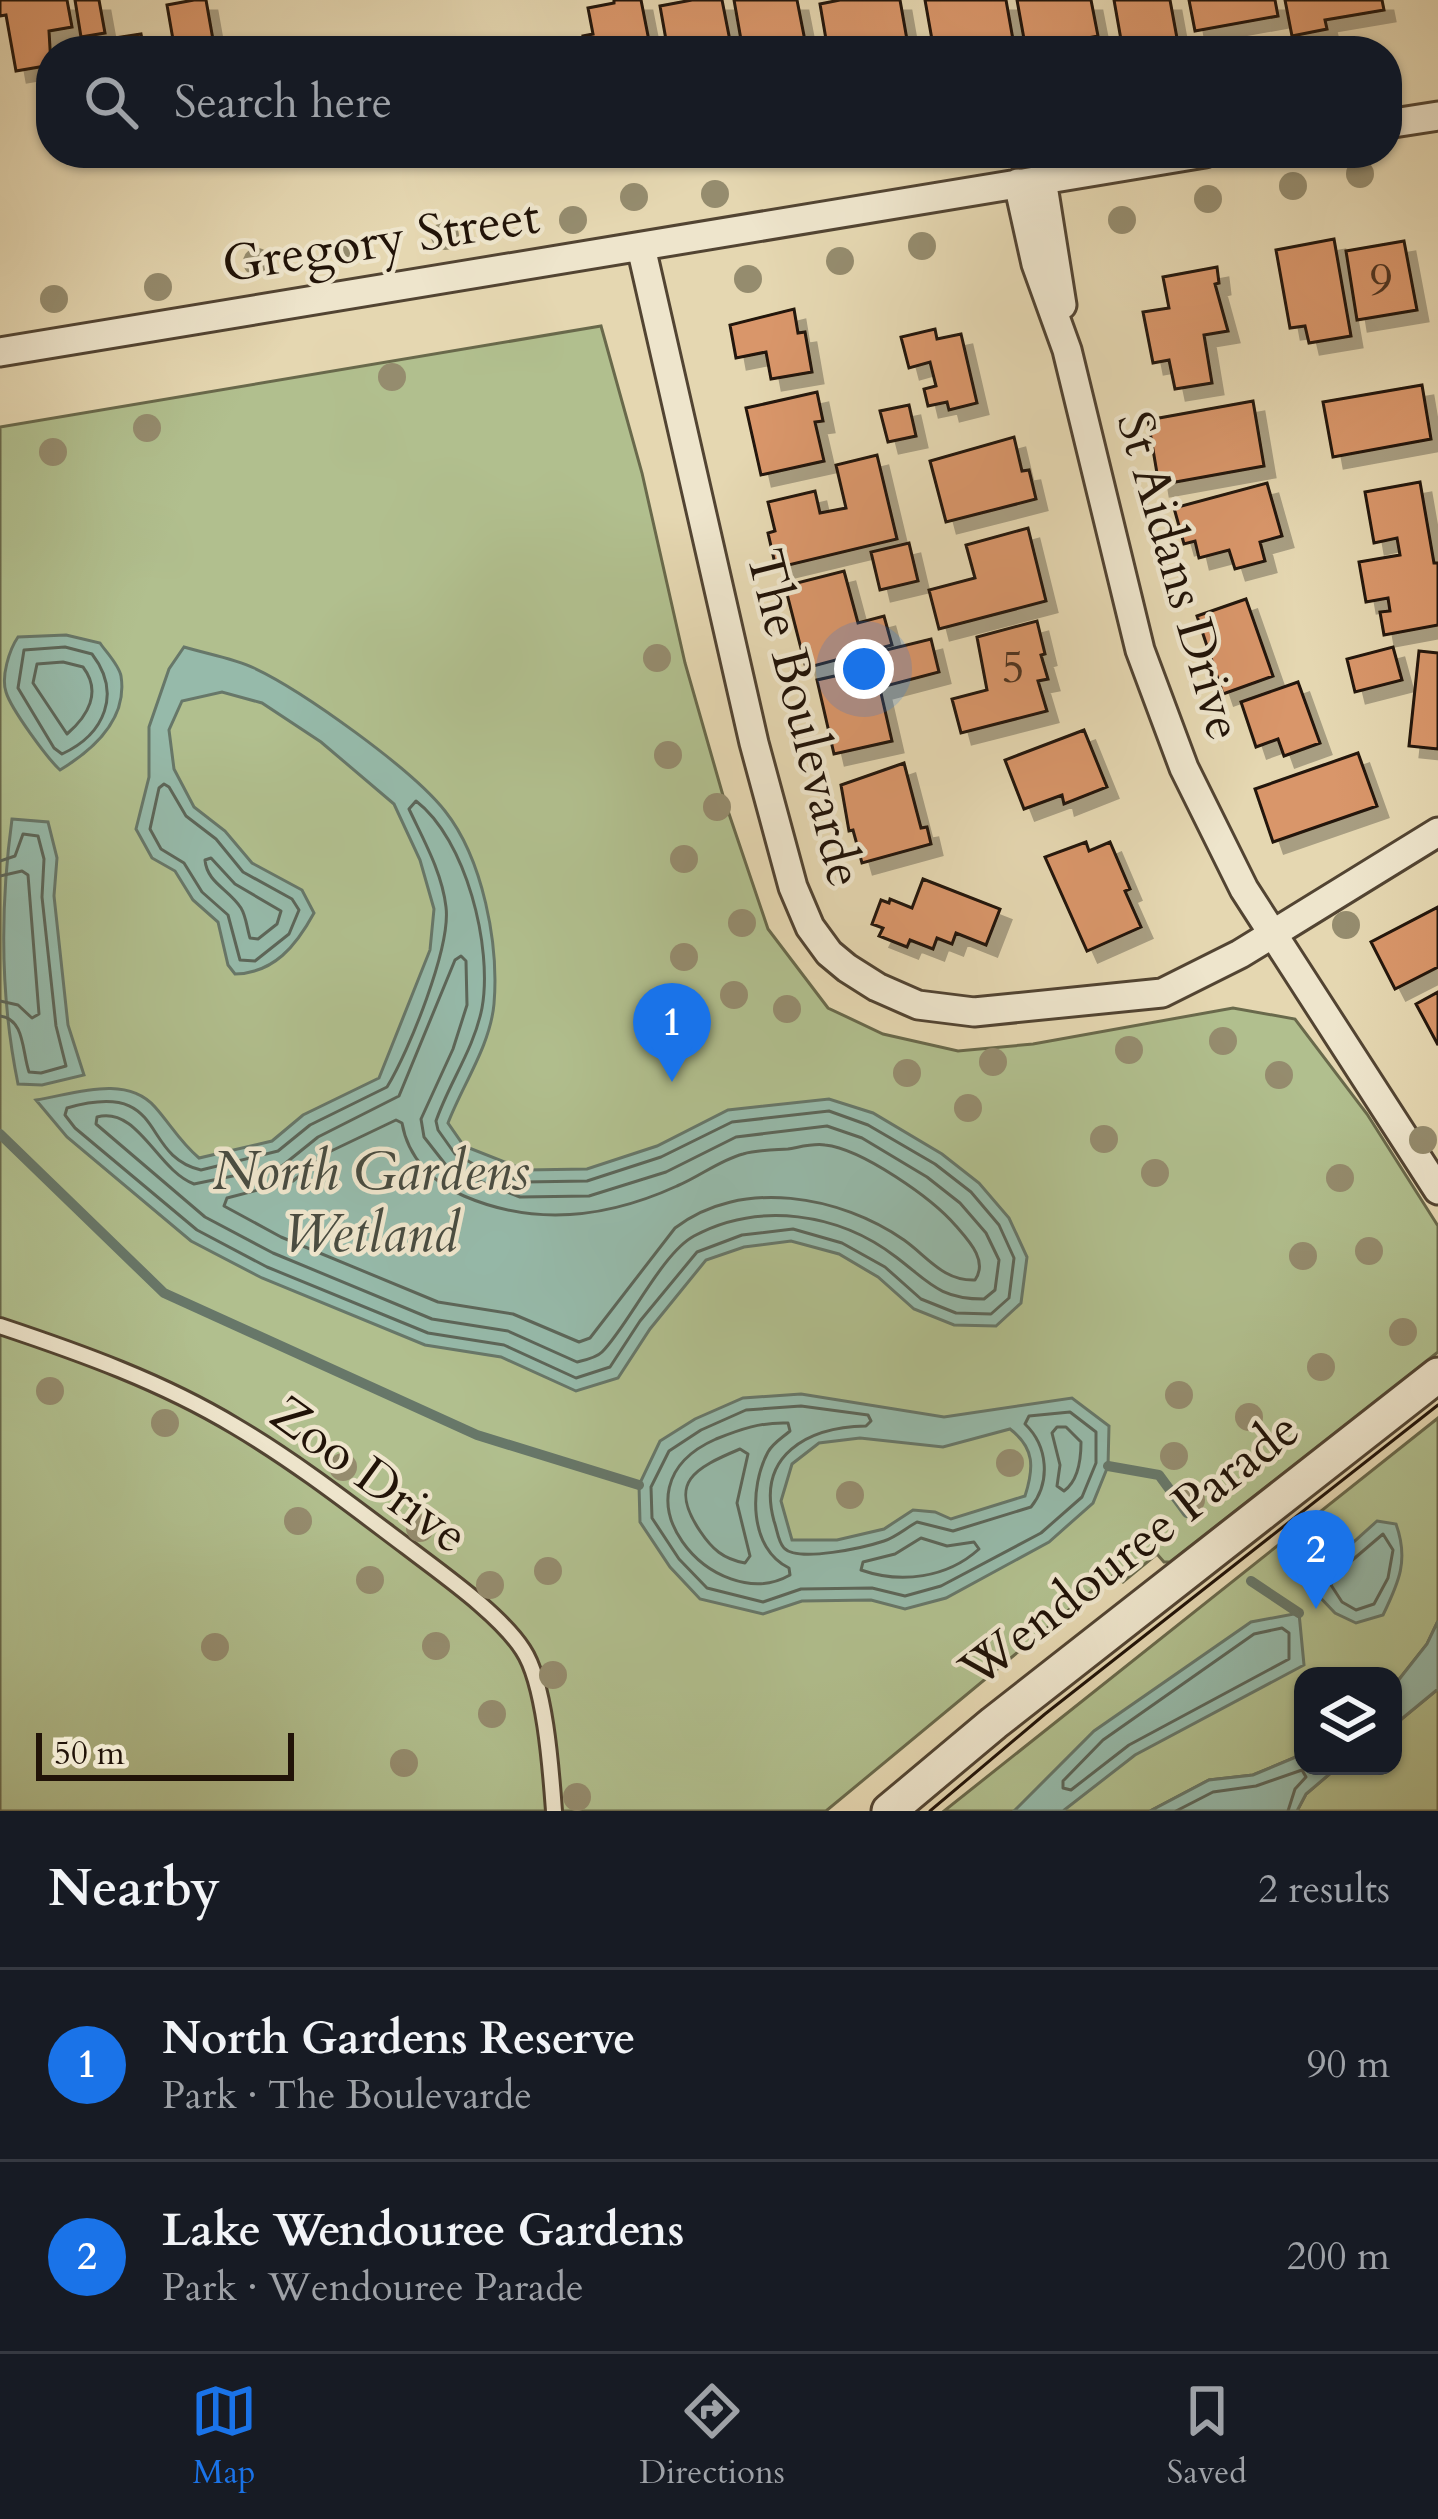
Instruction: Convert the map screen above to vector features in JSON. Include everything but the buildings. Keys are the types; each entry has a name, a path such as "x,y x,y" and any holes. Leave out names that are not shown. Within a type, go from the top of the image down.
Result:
{"street":[{"path":"1402,122 1438,116"},
{"name":"Gregory Street","path":"0,352 1111,168"},
{"name":"St Aidans Drive","path":"1030,181 1123,589 1159,707 1202,812 1234,873 1438,1190"},
{"name":"The Boulevarde","path":"641,247 760,765 793,887 809,927 829,953 897,997 918,1005 974,1012 1162,993 1194,980 1438,832"},
{"name":"Wendouree Parade","path":"890,1811 994,1723 1438,1375"}],"lane":[{"name":"Zoo Drive","path":"0,1326 150,1382 233,1424 303,1469 457,1585 521,1647 531,1664 549,1755 554,1811"}],"green space":[{"path":"601,326 724,799 768,929 828,1008 883,1034 958,1051 1033,1044 1233,1008 1295,1019 1367,1114 1438,1226 1438,1352 1170,1562 1157,1554 1123,1582 1115,1574 826,1811 0,1811 0,427"},
{"path":"1438,1418 1438,1621 1402,1676 1402,1667 1294,1667 1294,1758 1253,1775 1209,1780 1150,1811 944,1811"},
{"path":"1438,1689 1438,1811 1297,1811 1306,1794 1328,1775 1402,1775 1402,1719"}],"water":[{"path":"66,635 100,643 120,672 122,692 106,732 60,770 15,710 4,679 18,637"},
{"name":"North Gardens Wetland","path":"184,647 254,668 327,712 408,774 458,831 486,903 495,980 487,1035 448,1123 464,1146 525,1170 587,1169 657,1146 728,1110 829,1099 873,1113 942,1154 979,1183 1009,1218 1027,1257 1021,1303 996,1326 954,1325 914,1309 878,1277 839,1254 791,1241 744,1247 706,1260 650,1329 618,1378 576,1391 501,1357 425,1345 262,1278 191,1241 67,1137 36,1100 99,1089 130,1091 155,1107 199,1158 272,1141 303,1115 379,1078 430,950 434,909 420,860 394,804 321,742 262,703 222,692 182,701 169,730 174,769 194,807 225,831 252,863 302,890 314,913 300,936 272,963 235,974 228,965 218,922 193,900 175,871 152,858 136,829 149,777 149,727 169,669"},
{"path":"12,819 48,822 57,858 54,896 68,1025 84,1075 42,1085 18,1084 8,1018 4,919"},
{"path":"801,1394 944,1417 1072,1398 1109,1426 1108,1466 1093,1503 1049,1542 946,1598 905,1609 871,1600 802,1601 763,1614 700,1599 670,1567 640,1522 639,1485 660,1441 743,1398","holes":["1010,1429 1030,1459 1025,1496 951,1519 913,1510 884,1529 837,1540 792,1540 781,1501 792,1464 819,1443 860,1438 943,1447"]},
{"path":"1377,1521 1396,1524 1402,1549 1400,1571 1383,1615 1356,1623 1335,1613 1315,1592 1325,1568"},
{"path":"1299,1613 1304,1665 1135,1755 1063,1811 1014,1811 1094,1731 1251,1622"},
{"path":"1438,1621 1438,1689 1402,1719 1402,1676"},
{"path":"1294,1758 1294,1775 1328,1775 1306,1794 1297,1811 1150,1811 1209,1780 1253,1775"}],"waterway":[{"path":"0,1134 164,1293 477,1435 639,1485"},
{"path":"1108,1466 1159,1475 1187,1513"},
{"path":"1251,1581 1299,1613"}],"tram line":[{"path":"930,1811 1045,1714 1438,1405"}],"place":[{"name":"North Gardens Reserve","path":"672,1082"},
{"name":"Lake Wendouree Gardens","path":"1316,1609"}]}
